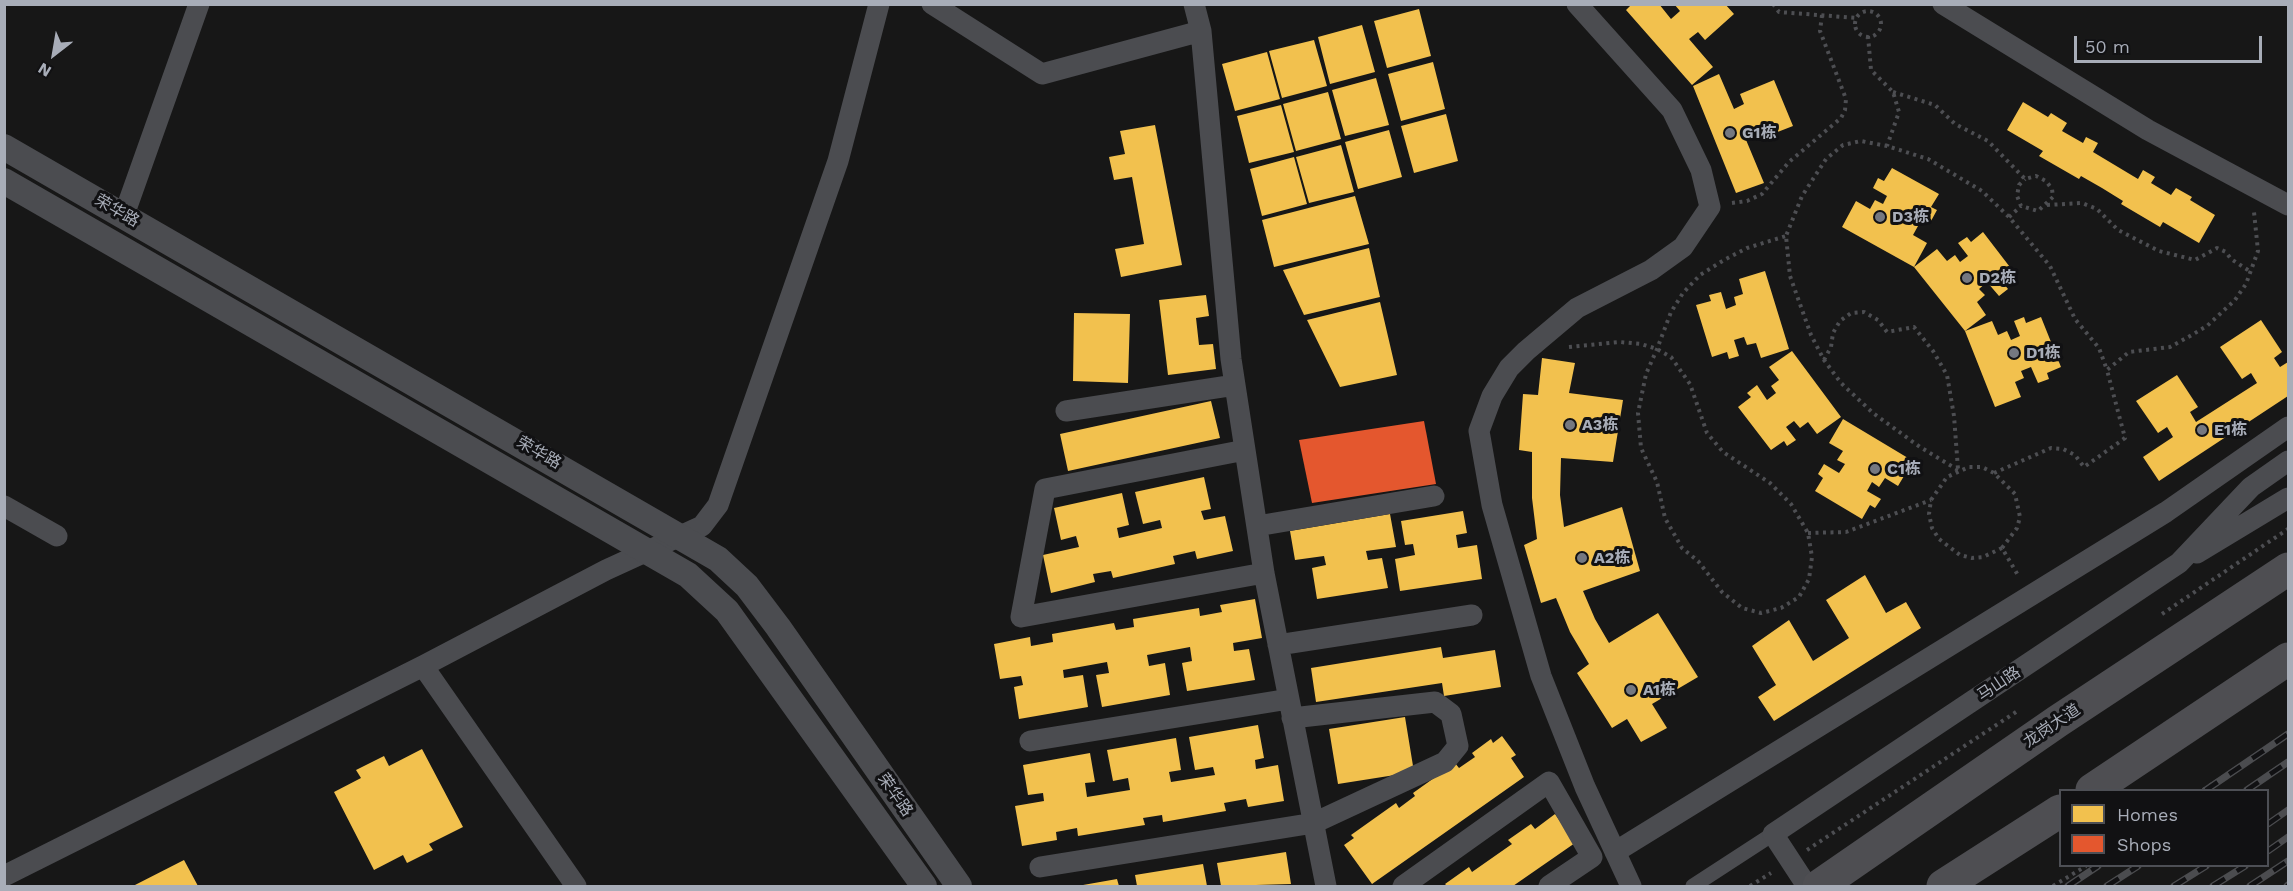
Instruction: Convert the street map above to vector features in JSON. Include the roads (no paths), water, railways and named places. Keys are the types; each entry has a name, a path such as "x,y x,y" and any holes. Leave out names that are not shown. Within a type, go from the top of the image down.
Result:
{"highway":[{"name":"龙岗大道","path":"1819,886 2058,721 2289,569"},
{"path":"2094,789 2289,659"},
{"path":"1943,886 2059,812"}],"street":[{"path":"124,214 198,4"},
{"path":"4,876 423,666 646,551 702,526 718,505 838,160 879,4"},
{"path":"932,4 1042,74 1201,31"},
{"path":"1194,4 1201,31 1235,385 1264,573 1326,886"},
{"path":"1577,4 1672,110 1701,170 1710,207 1683,248 1651,270 1577,308 1526,351 1509,368 1492,396 1479,430 1492,505 1541,676 1585,787 1631,886"},
{"path":"1943,4 2148,130 2289,205"},
{"name":"荣华路","path":"4,147 124,214 718,559 747,586 959,886"},
{"name":"荣华路","path":"4,181 688,575 727,611 924,886"},
{"path":"1066,411 1235,385"},
{"path":"1615,852 2166,512 2289,427"},
{"path":"1245,450 1045,489 1021,617 1264,573"},
{"name":"马山路","path":"1693,886 2179,563 2250,487 2289,461"},
{"path":"1257,526 1434,496"},
{"path":"2179,563 2246,526 2289,498"},
{"path":"4,506 57,536"},
{"path":"1278,645 1472,615"},
{"path":"423,666 576,886"},
{"path":"1030,741 1291,708 1435,702 1451,714 1458,746 1444,762 1314,823 1040,867"},
{"path":"1403,886 1549,782 1592,857 1549,886"},
{"path":"1773,834 1807,886"}],"railway":[{"path":"2207,789 2288,734"},
{"path":"2248,789 2288,762"},
{"path":"2269,823 2288,810"},
{"path":"2269,850 2288,837"},
{"path":"2250,886 2288,861"},
{"path":"2068,886 2096,867"},
{"path":"2107,886 2136,867"},
{"path":"2174,886 2204,867"},
{"path":"2213,886 2243,867"}],"place":[{"name":"G1栋","path":"1730,133"},
{"name":"D3栋","path":"1880,217"},
{"name":"D2栋","path":"1967,278"},
{"name":"D1栋","path":"2014,353"},
{"name":"A3栋","path":"1570,425"},
{"name":"E1栋","path":"2202,430"},
{"name":"C1栋","path":"1875,469"},
{"name":"A2栋","path":"1582,558"},
{"name":"A1栋","path":"1631,690"}]}
